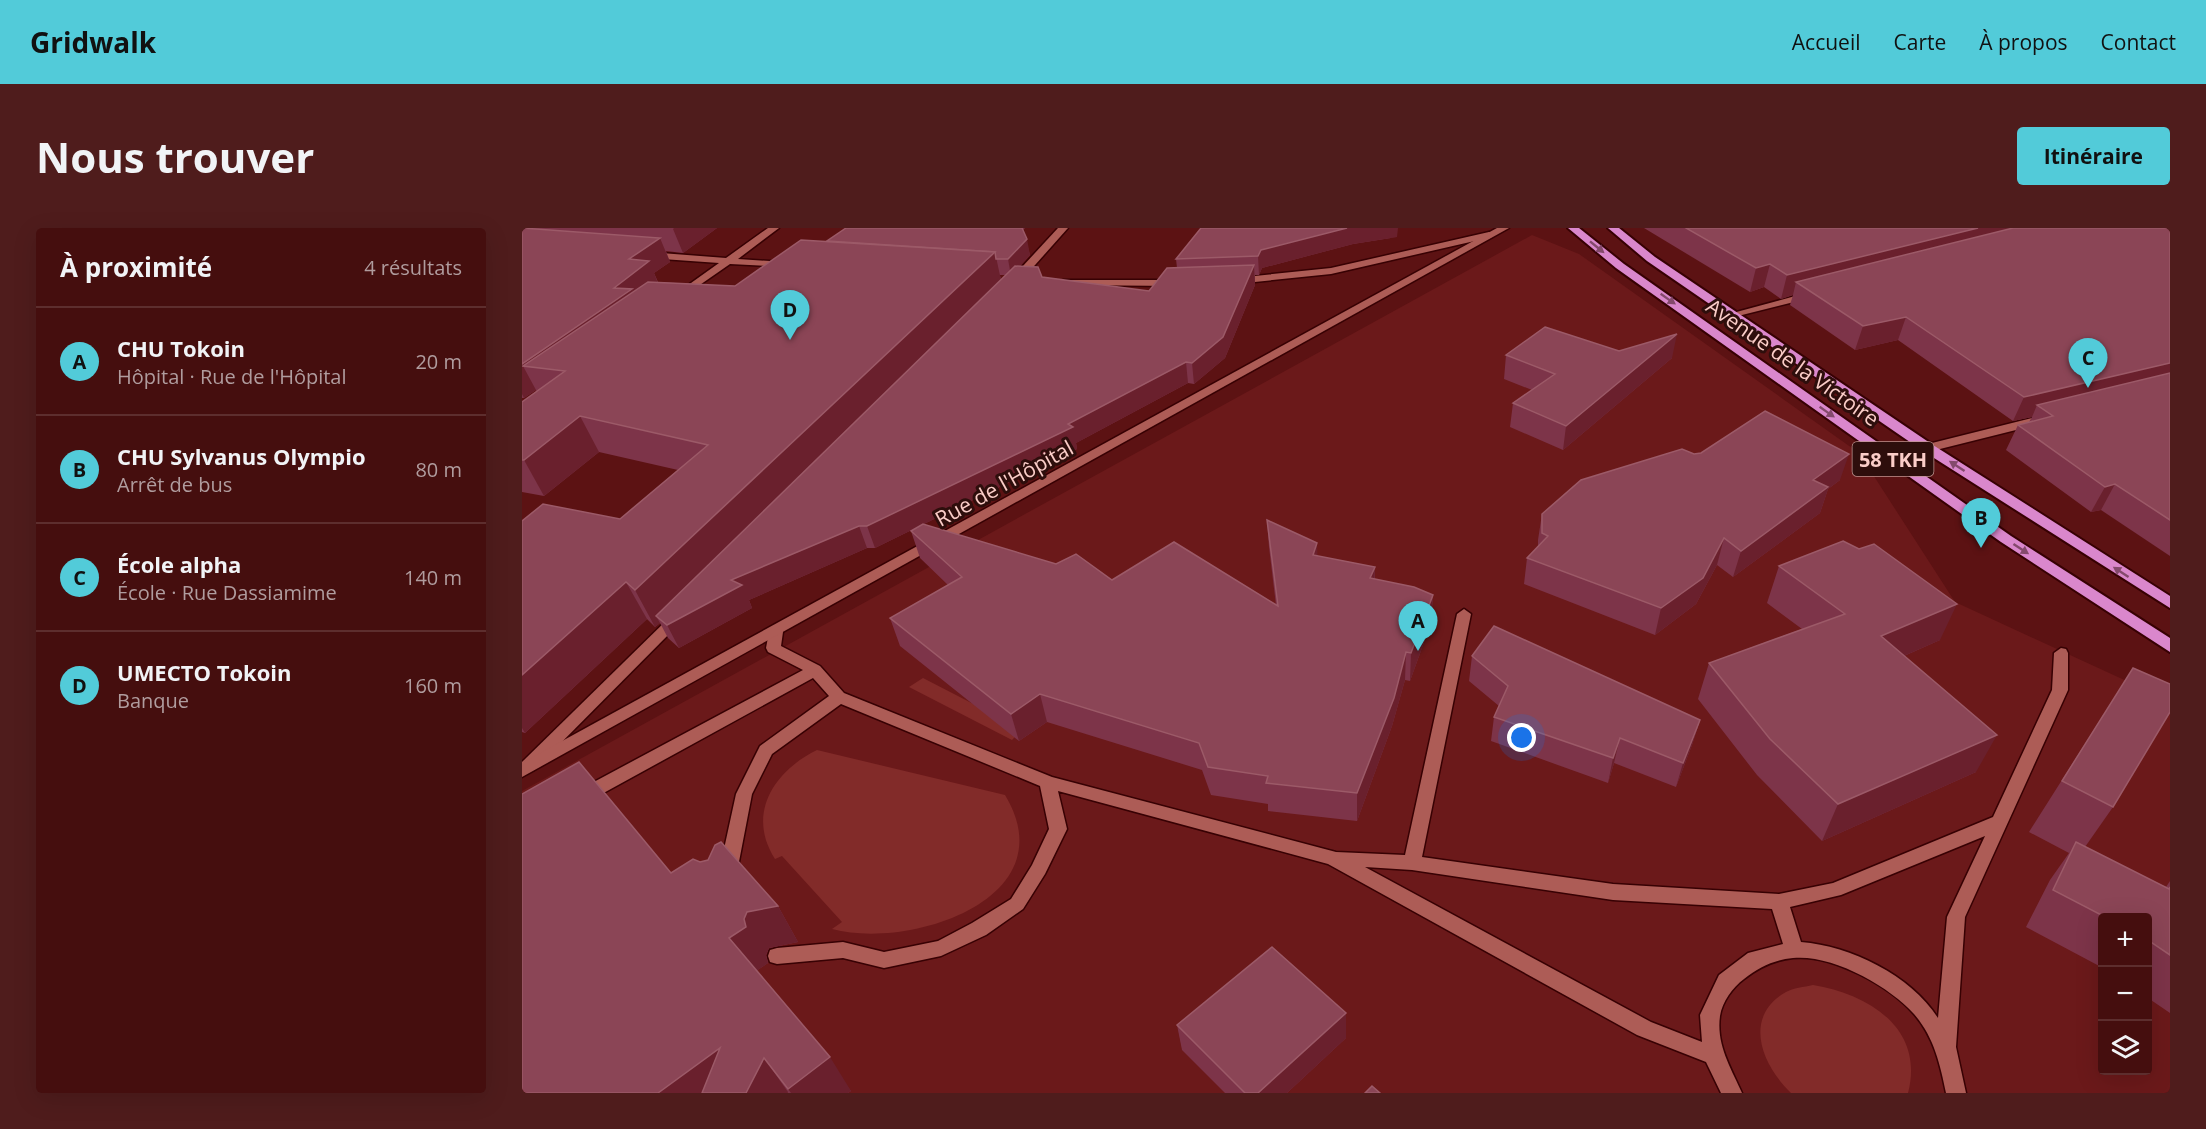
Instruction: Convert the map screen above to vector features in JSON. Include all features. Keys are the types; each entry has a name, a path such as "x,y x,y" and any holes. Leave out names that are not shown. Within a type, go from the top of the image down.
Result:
{"highway":[{"name":"Avenue de la Victoire","path":"1573,228 1620,266 2006,539 2170,646"},
{"name":"Avenue de la Victoire","path":"1613,228 1651,259 1928,448 2170,603"}],"street":[{"path":"673,301 774,228"},
{"path":"1013,283 1064,228"},
{"name":"Rue de l'Hôpital","path":"523,771 1504,228"},
{"path":"1224,282 1331,271 1489,235"},
{"path":"637,254 801,266"},
{"path":"1050,282 1191,283"},
{"path":"1734,314 1826,291"},
{"path":"1928,448 2043,420"},
{"path":"523,771 684,610"},
{"path":"1412,863 1464,614"},
{"path":"776,632 774,648 815,670 839,696 1048,782 1333,858 1412,863 1612,892 1779,902 1835,890 2002,821"},
{"path":"1956,1093 1946,1047 1956,917 2002,821 2060,690 2061,653"},
{"path":"564,806 815,670"},
{"path":"724,890 744,794 766,750 839,696"},
{"path":"777,956 843,950 884,960 941,948 979,929 1017,903 1039,869 1058,829 1048,782"},
{"path":"1333,858 1644,1029 1713,1055"},
{"path":"1779,902 1794,950"},
{"path":"1732,1093 1713,1055 1710,1015 1726,981 1755,959 1794,950 1820,952 1883,976 1921,1008 1946,1047"}],"shaded area":[{"path":"1532,235 1579,254 1859,453 1955,602 2170,701 2170,1093 522,1093 522,791"},
{"path":"923,678 1022,729 1012,740 909,687"},
{"path":"817,750 1005,795 1019,831 1015,863 998,889 971,909 937,923 900,932 864,934 832,929 842,922 782,856 775,859 763,826 764,810 777,782 788,770"},
{"path":"1813,985 1853,997 1872,1006 1888,1018 1900,1033 1908,1050 1911,1070 1908,1093 1791,1093 1781,1082 1765,1055 1761,1041 1764,1014 1772,1002 1786,992"}],"building":[{"path":"522,228 660,238 629,259 649,261 614,288 632,289 522,364"},
{"path":"846,228 1022,228 1027,239 1008,259 996,259 995,252 827,241"},
{"path":"1201,228 1347,228 1261,250 1258,256 1176,259"},
{"path":"1686,228 1978,228 1787,275 1770,264 1756,268"},
{"path":"2013,228 2170,228 2170,363 2024,397 1906,317 1863,326 1796,282"},
{"path":"801,240 995,252 635,590 626,582 522,675 522,521 543,504 620,519 708,445 580,416 522,460 522,402 565,371 523,366 648,282 735,286"},
{"path":"1254,265 1223,337 1192,363 1186,362 1068,424 1073,427 867,526 859,526 731,580 742,585 667,625 656,616 1015,266 1038,267 1042,277 1149,291 1167,268"},
{"path":"1545,327 1619,351 1677,334 1566,426 1513,403 1555,374 1506,355"},
{"path":"2170,373 2170,520 2115,484 2105,487 2018,425 2053,416 2037,405"},
{"path":"1765,411 1849,454 1813,480 1828,487 1741,551 1724,538 1703,578 1661,608 1527,558 1548,536 1542,533 1542,514 1581,480 1682,449 1694,454 1701,453"},
{"path":"1267,520 1317,543 1313,555 1375,567 1370,578 1414,587 1433,595 1411,653 1406,652 1394,698 1357,793 1266,783 1268,776 1208,767 1199,743 1040,694 1011,714 890,618 962,577 911,531 923,524 1056,564 1076,554 1112,580 1174,542 1278,606"},
{"path":"1843,541 1859,549 1874,544 1957,604 1881,636 1997,735 1838,804 1770,739 1709,663 1845,614 1779,566"},
{"path":"1494,626 1700,720 1683,763 1620,738 1613,758 1494,717 1508,686 1472,656"},
{"path":"2133,668 2170,684 2170,712 2113,807 2062,781"},
{"path":"579,762 671,873 693,859 700,862 708,860 715,845 721,842 778,906 747,912 744,919 746,927 729,938 830,1057 788,1089 764,1058 746,1093 702,1093 720,1048 658,1093 522,1093 522,794"},
{"path":"2076,842 2169,889 2170,887 2170,955 2152,943 2152,913 2098,913 2053,890"},
{"path":"1272,947 1346,1013 1258,1093 1245,1093 1177,1025"},
{"path":"1372,1086 1380,1093 1365,1093"}],"place":[{"name":"UMECTO Tokoin","path":"790,340"},
{"name":"École alpha","path":"2088,388"},
{"name":"CHU Sylvanus Olympio","path":"1981,548"},
{"name":"CHU Tokoin","path":"1418,651"}]}
